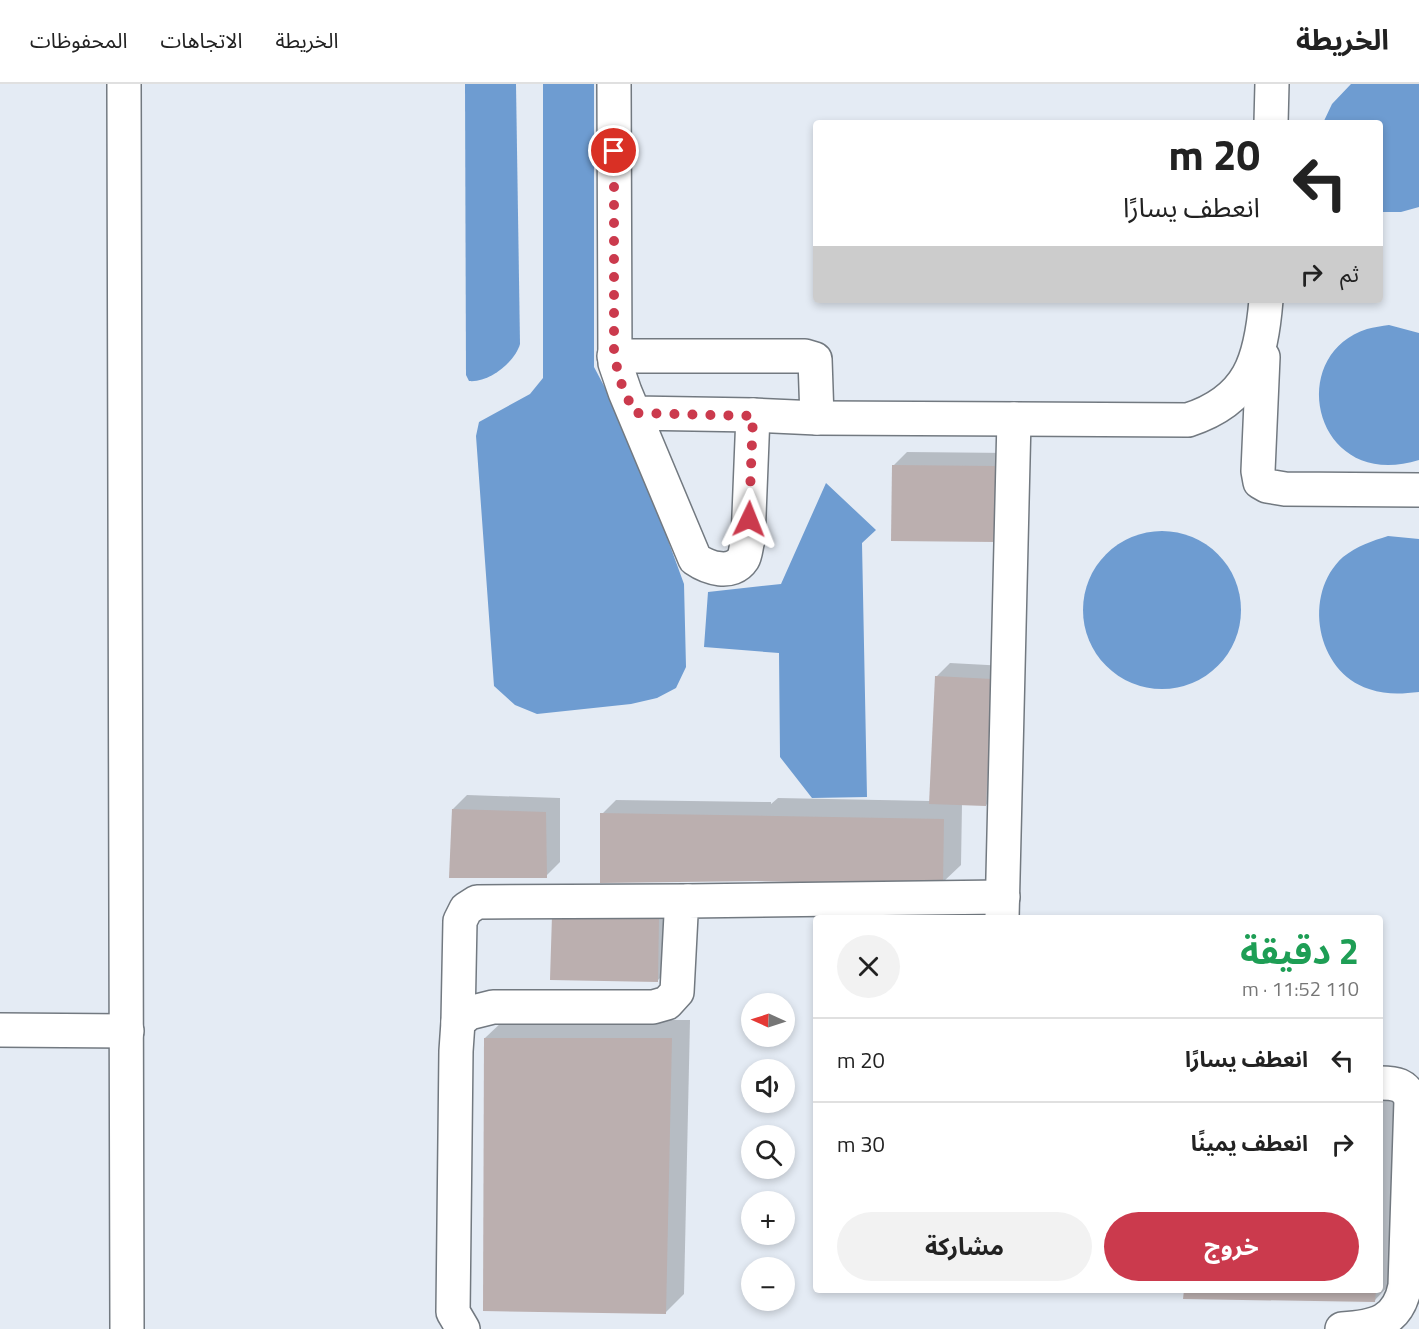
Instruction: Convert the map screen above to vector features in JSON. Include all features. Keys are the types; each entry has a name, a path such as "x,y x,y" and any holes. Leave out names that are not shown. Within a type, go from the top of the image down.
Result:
{"street":[{"path":"124,84 127,1329"},
{"path":"614,84 614,356 619,378 695,559 704,565 720,569 731,568 742,559 748,540 753,416"},
{"path":"1271,120 1272,84"},
{"path":"634,413 817,418 1188,420 1210,413 1244,384 1255,364 1265,312"},
{"path":"1265,312 1258,471 1260,482 1267,486 1285,489 1419,490"},
{"path":"614,356 811,357 815,359 816,369 817,418"},
{"path":"463,1329 453,1312 460,921 466,909 477,902 688,901 1003,908 1014,419"},
{"path":"458,1022 469,1013 493,1007 653,1007 667,1003 677,992 681,915 688,901"},
{"path":"0,1030 127,1032"},
{"path":"1342,1329 1366,1327 1384,1320 1401,1304 1405,1286 1414,1204 1411,1100 1408,1090 1401,1086 1383,1083"}],"water":[{"path":"465,84 516,84 520,344 507,364 493,375 477,381 469,381 466,375"},
{"path":"543,84 594,84 594,367 629,433 684,584 686,667 676,688 657,698 631,704 537,714 515,705 494,686 476,436 479,422 530,394 543,378"},
{"path":"1351,84 1419,84 1419,207 1401,212 1383,212 1383,120 1324,120 1332,104"},
{"path":"1389,325 1419,333 1419,460 1383,465 1355,457 1335,440 1322,417 1319,391 1325,366 1341,344 1367,329"},
{"path":"826,483 876,530 862,543 867,797 812,798 780,757 779,653 704,647 708,592 781,584"},
{"path":"1162,531 1192,537 1218,554 1235,580 1241,610 1235,640 1218,666 1192,683 1162,689 1132,683 1106,666 1089,640 1083,610 1089,580 1106,554 1132,537"},
{"path":"1388,536 1419,539 1419,692 1400,694 1382,692 1369,689 1351,680 1337,666 1327,650 1321,630 1319,611 1322,591 1330,573 1348,553"}],"building":[{"path":"892,465 996,466 996,542 891,541"},
{"path":"935,676 992,679 986,806 929,804"},
{"path":"452,809 546,812 547,878 449,878"},
{"path":"600,813 944,819 943,885 756,881 600,883"},
{"path":"552,915 659,917 658,982 550,980"},
{"path":"484,1038 672,1038 666,1314 483,1311"},
{"path":"1184,1293 1376,1293 1375,1302 1183,1299"}],"route":[{"path":"614,151 614,352 619,378 634,413 753,416 749,519"}]}
